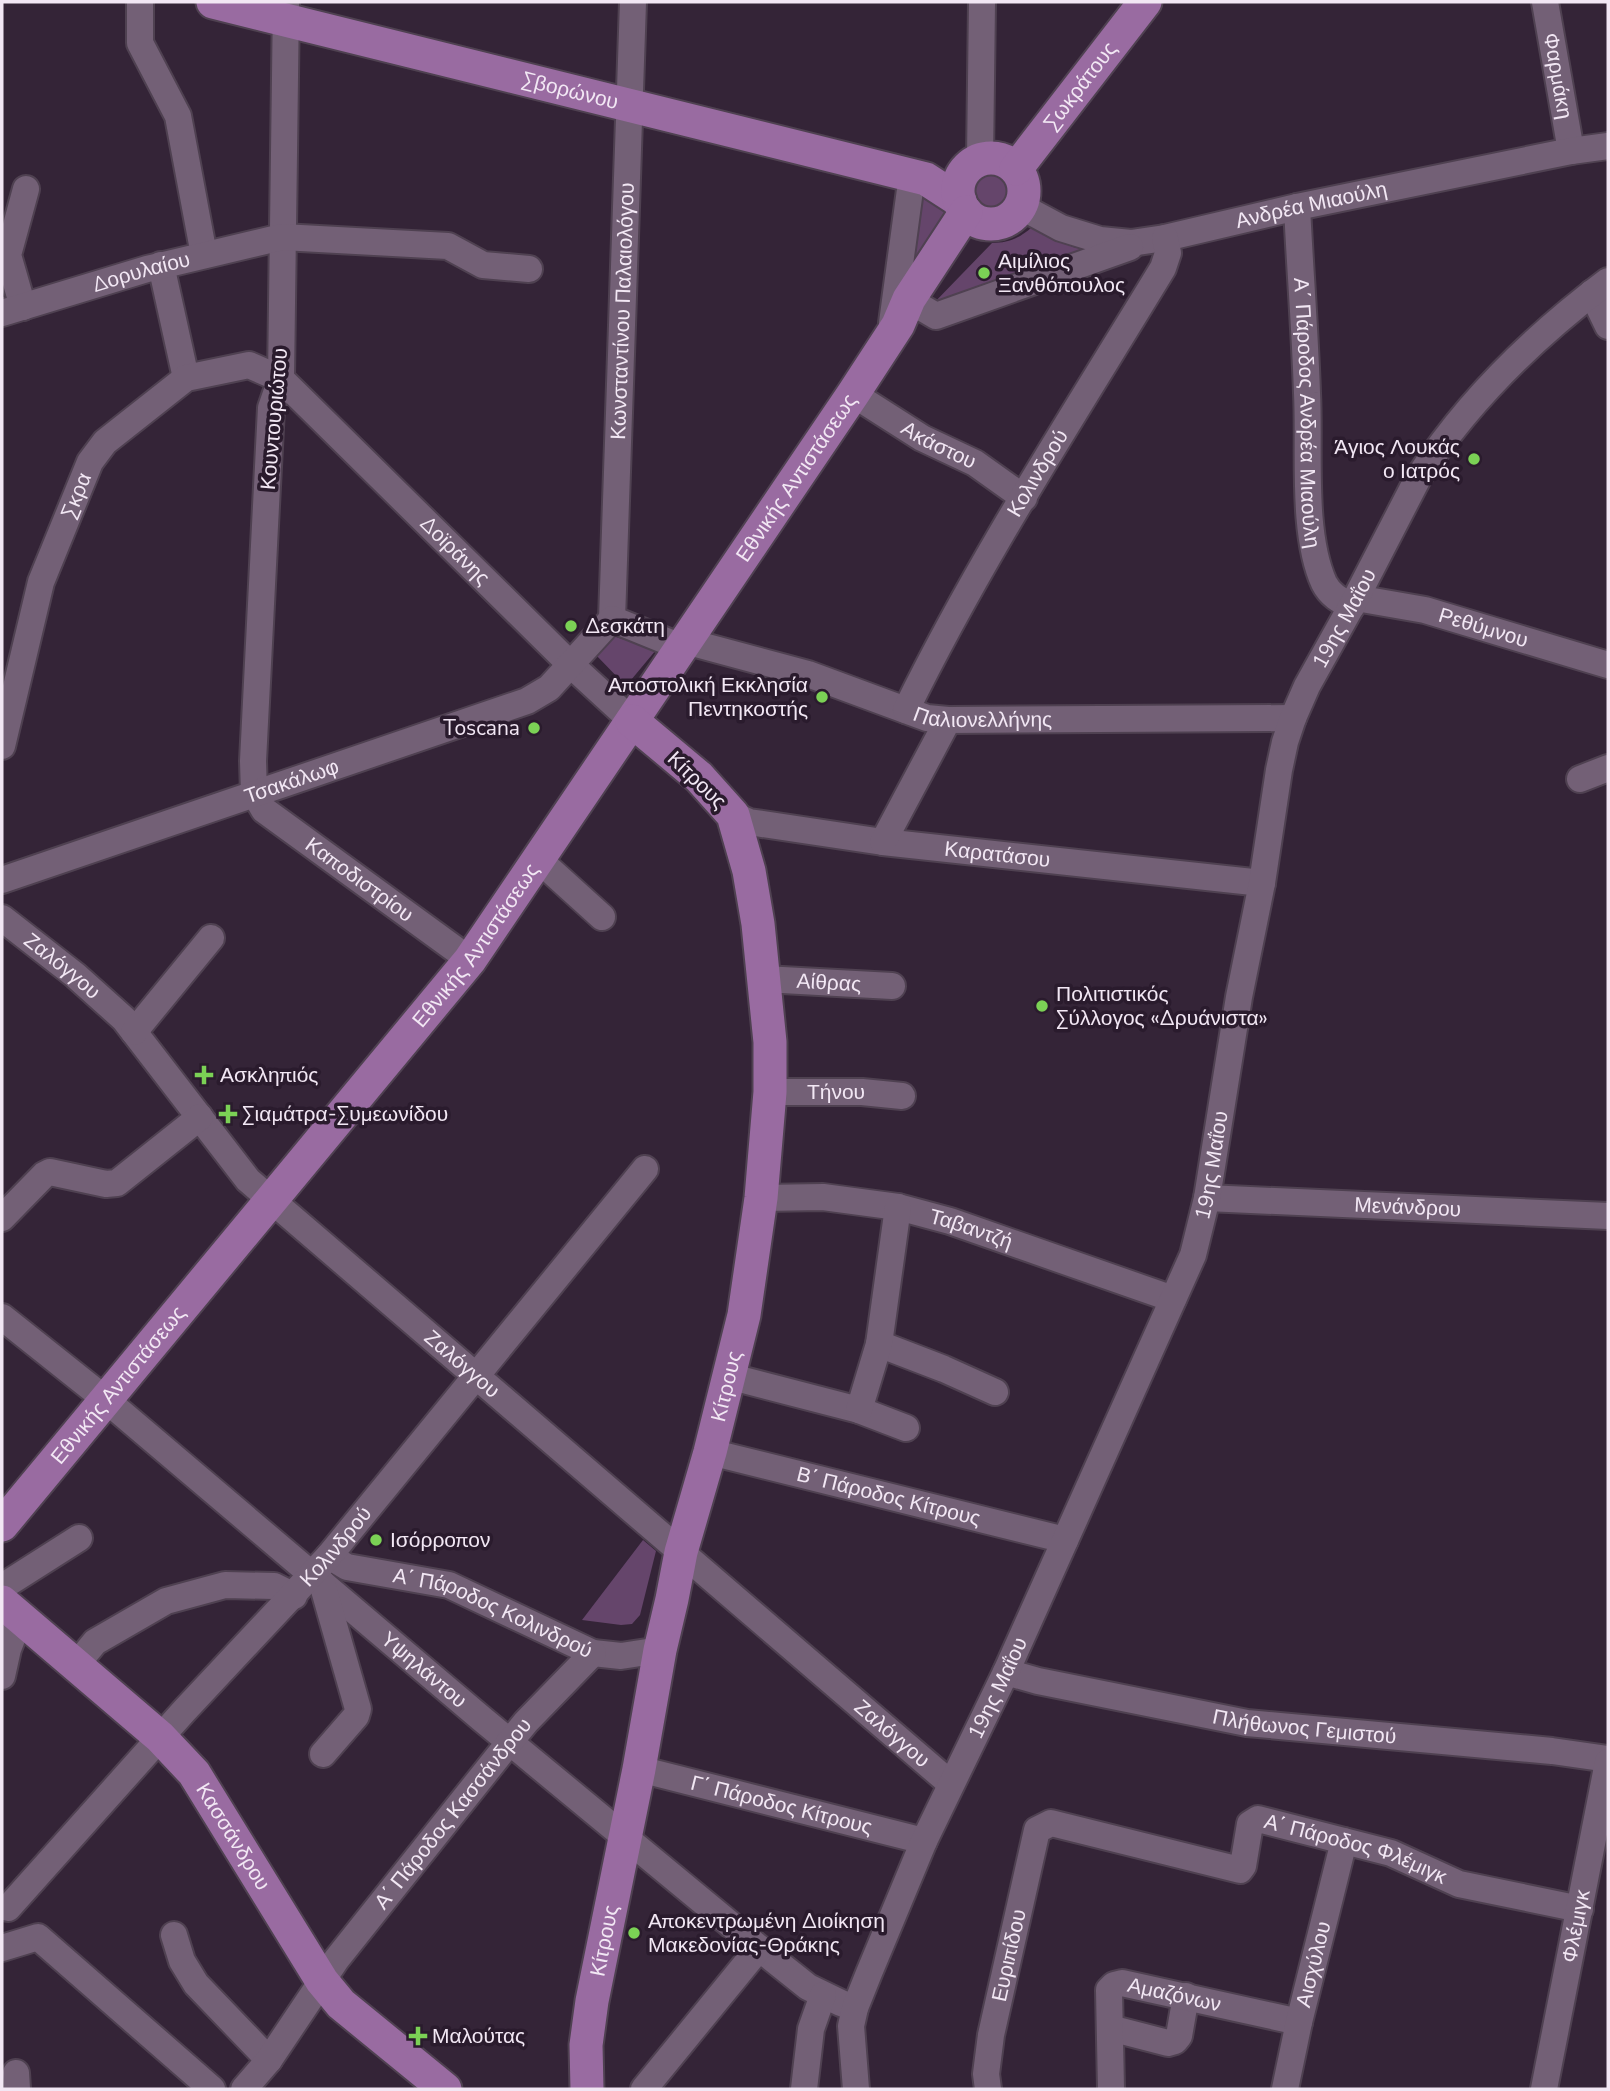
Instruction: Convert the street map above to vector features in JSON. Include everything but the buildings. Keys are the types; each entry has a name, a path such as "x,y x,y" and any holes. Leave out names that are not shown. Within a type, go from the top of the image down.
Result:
{"main road":[{"name":"Σβορώνου","path":"213,2 286,11 631,105 919,177 972,193 1000,159 1016,169"},
{"name":"Σωκράτους","path":"1016,169 1145,2"},
{"path":"972,193 1008,219 1020,206 1024,187 1016,169"},
{"name":"Εθνικής Αντιστάσεως","path":"2,1525 470,960 903,323 909,299 972,193"},
{"name":"Κίτρους","path":"587,2089 586,2045 592,2001 660,1650 681,1552 710,1452 744,1315 761,1198 770,1092 770,1042 764,979 749,871 733,814 699,777 632,721"},
{"name":"Κασσάνδρου","path":"7,1604 160,1737 194,1773 322,1980 341,2004 445,2089"}],"street":[{"path":"140,2 140,43 178,116 204,255"},
{"name":"Κωνσταντίνου Παλαιολόγου","path":"612,619 633,2"},
{"path":"972,193 982,2"},
{"name":"Φαρμάκη","path":"1545,2 1571,150"},
{"name":"Κουντουριώτου","path":"254,793 253,761 271,408 281,379 286,11"},
{"name":"Ανδρέα Μιαούλη","path":"1020,206 1060,228 1100,240 1131,243 1571,150 1608,146"},
{"path":"919,177 903,323 936,316 1157,239"},
{"path":"12,310 8,255 26,189"},
{"name":"Α΄ Πάροδος Ανδρέα Μιαούλη","path":"1297,207 1310,511 1314,546 1325,585 1338,600 1354,602"},
{"name":"Δορυλαίου","path":"12,310 161,265 282,237 448,246 482,265 529,269"},
{"name":"Κολινδρού","path":"906,710 932,657 1024,498 1163,268 1168,253 1157,239"},
{"path":"161,265 186,378"},
{"path":"1600,287 1608,326"},
{"name":"19ης Μαΐου","path":"856,2089 851,2026 855,2008 924,1841 1006,1672 1193,1255 1207,1198 1279,770 1293,718 1307,686 1434,453 1525,352 1600,287"},
{"name":"Σκρα","path":"2,746 41,582 90,462 106,442 186,378 249,365 281,379"},
{"name":"Δοϊράνης","path":"281,379 569,664 632,721"},
{"name":"Ακάστου","path":"853,394 922,438 975,463 1024,498"},
{"name":"Ρεθύμνου","path":"1354,602 1425,610 1608,665"},
{"name":"Παλιονελλήνης","path":"612,619 683,644 808,674 927,718 1293,718"},
{"name":"Τσακάλωφ","path":"4,880 527,701 548,688 612,619"},
{"path":"883,842 948,720"},
{"path":"1580,779 1608,768"},
{"name":"Καποδιστρίου","path":"254,793 264,810 470,960"},
{"name":"Καρατάσου","path":"733,814 749,822 883,842 1262,883"},
{"path":"538,859 602,917"},
{"name":"Ζαλόγγου","path":"2,918 75,975 124,1019 248,1180 271,1201 951,1784"},
{"path":"134,1032 211,937"},
{"name":"Αίθρας","path":"764,979 892,986"},
{"name":"Τήνου","path":"770,1092 862,1092 902,1096"},
{"path":"2,1218 50,1172 106,1184 117,1183 200,1117"},
{"name":"Κολινδρού","path":"5,1905 293,1596 321,1571 645,1169"},
{"name":"Ταβαντζή","path":"761,1198 823,1197 898,1207 950,1221 1173,1298"},
{"name":"Μενάνδρου","path":"1207,1198 1242,1202 1608,1216"},
{"path":"859,1410 879,1344 898,1207"},
{"name":"Υψηλάντου","path":"2,1317 321,1571 511,1741 759,1948 808,1987 855,2008"},
{"path":"879,1344 995,1392"},
{"path":"728,1376 859,1410 906,1428"},
{"name":"Β΄ Πάροδος Κίτρους","path":"710,1452 1065,1540"},
{"path":"2,1676 8,1648 7,1604 79,1538"},
{"name":"Α΄ Πάροδος Κολινδρού","path":"321,1571 347,1567 449,1585 593,1653 621,1656 660,1650"},
{"path":"321,1571 358,1709 356,1716 323,1754"},
{"path":"76,1665 95,1642 166,1601 225,1586 274,1586 293,1596"},
{"name":"Α΄ Πάροδος Κασσάνδρου","path":"244,2089 269,2060 336,1960 526,1722 593,1653"},
{"name":"Πλήθωνος Γεμιστού","path":"1006,1672 1038,1681 1247,1723 1552,1751 1608,1761"},
{"name":"Φλέμιγκ","path":"1544,2089 1608,1761"},
{"name":"Γ΄ Πάροδος Κίτρους","path":"639,1769 924,1841"},
{"name":"Α΄ Πάροδος Φλέμιγκ","path":"1043,1825 1051,1823 1240,1870 1250,1825 1258,1819 1391,1853 1459,1884 1580,1909"},
{"name":"Ευριπίδου","path":"988,2089 986,2074 991,2035 1037,1830 1043,1825"},
{"name":"Αισχύλου","path":"1284,2089 1344,1841"},
{"path":"5,1905 212,2089"},
{"path":"174,1935 182,1961 196,1984 269,2060"},
{"path":"2,1948 38,1937"},
{"path":"644,2089 759,1948"},
{"name":"Αμαζόνων","path":"1111,2089 1109,1990 1114,1984 1122,1983 1186,1996 1299,2022"},
{"path":"804,2089 811,2029 823,1994"},
{"path":"1110,2028 1168,2043 1175,2041 1179,2036 1186,1996"}],"shaded area":[{"path":"991,169 1006,175 1012,190 1006,205 991,211 976,205 970,190 976,175"},
{"path":"916,196 938,201 947,213 899,309"},
{"path":"1032,227 1073,247 1099,252 931,306 992,243 1014,239"},
{"path":"610,635 656,650 626,686 594,653"},
{"path":"643,1540 656,1551 640,1615 632,1624 621,1625 582,1620"}],"place":[{"name":"Αιμίλιος Ξανθόπουλος","path":"984,273"},
{"name":"Άγιος Λουκάς ο Ιατρός","path":"1474,459"},
{"name":"Δεσκάτη","path":"571,626"},
{"name":"Αποστολική Εκκλησία Πεντηκοστής","path":"822,697"},
{"name":"Toscana","path":"534,728"},
{"name":"Πολιτιστικός Σύλλογος «Δρυάνιστα»","path":"1042,1006"},
{"name":"Ασκληπιός","path":"204,1075"},
{"name":"Σιαμάτρα-Συμεωνίδου","path":"228,1114"},
{"name":"Ισόρροπον","path":"376,1540"},
{"name":"Αποκεντρωμένη Διοίκηση Μακεδονίας-Θράκης","path":"634,1933"},
{"name":"Μαλούτας","path":"418,2036"}]}
